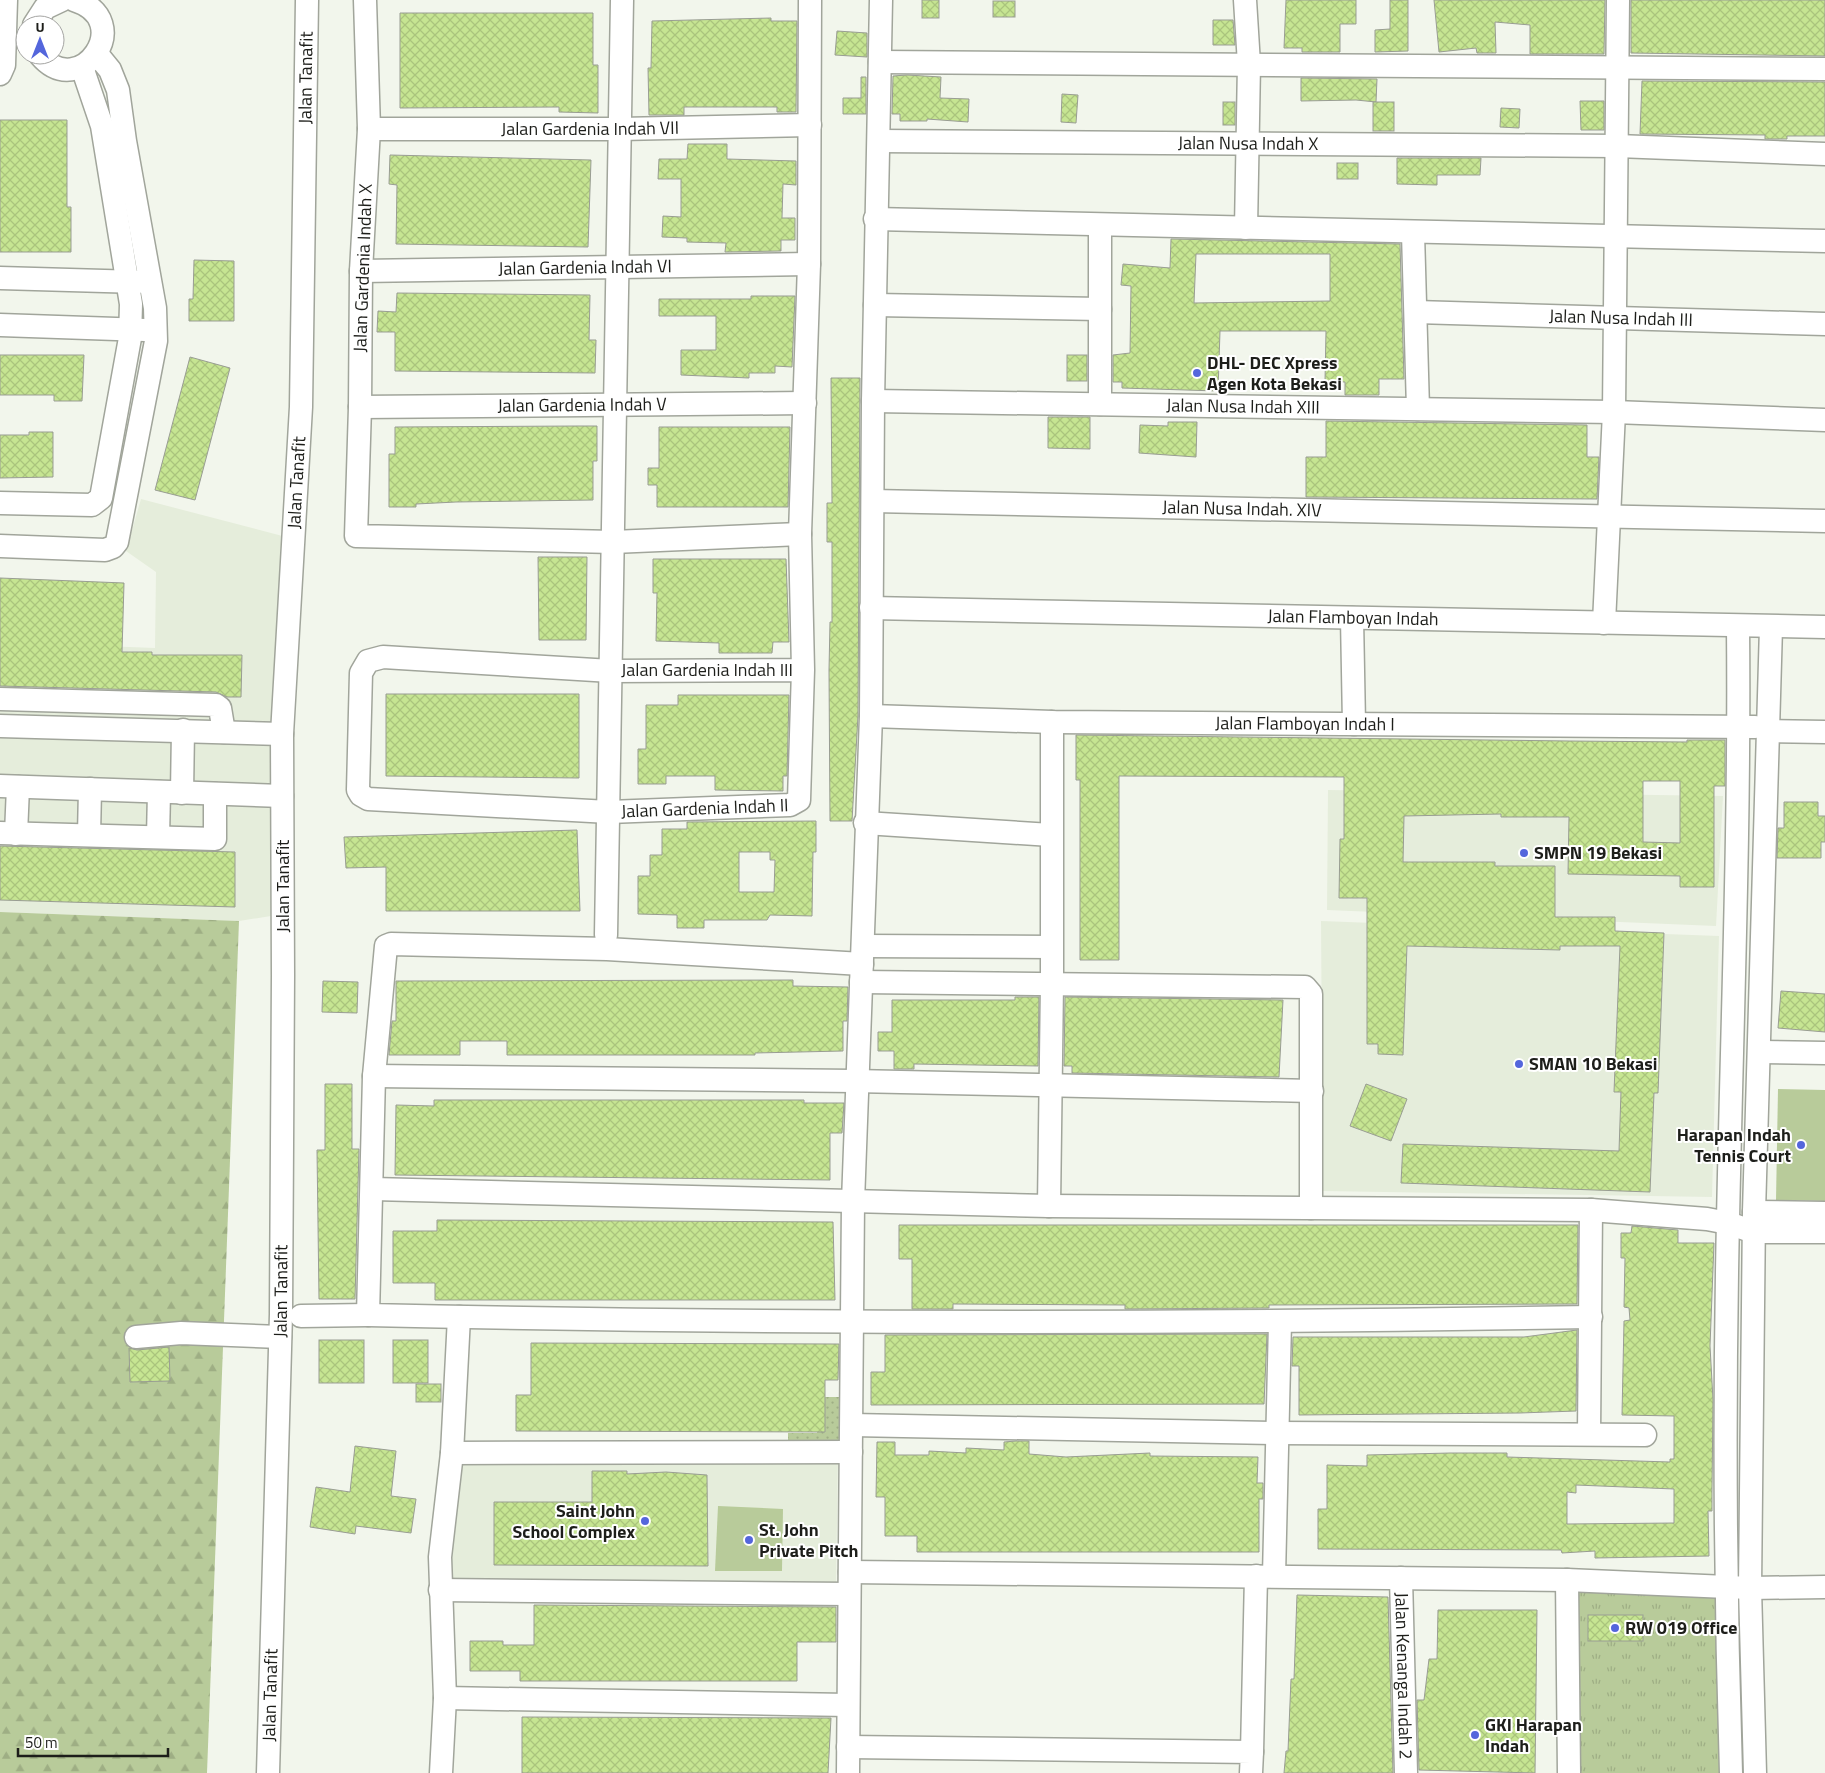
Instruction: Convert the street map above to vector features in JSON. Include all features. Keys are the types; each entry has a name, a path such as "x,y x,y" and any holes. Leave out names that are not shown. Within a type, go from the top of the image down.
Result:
{"street":[{"path":"0,74 4,65 3,23 6,0"},
{"path":"40,15 45,8 62,0"},
{"path":"0,503 92,505 101,498 130,329 131,304 102,126 89,60 103,35 102,8 87,6 74,0"},
{"name":"Jalan Tanafit","path":"268,1773 280,1337 284,975 282,734 301,407 307,0"},
{"name":"Jalan Gardenia Indah X","path":"365,0 369,130 361,271 360,407 356,536 613,542"},
{"path":"606,935 622,0"},
{"path":"803,670 800,534 809,264 810,0"},
{"path":"848,1773 853,1202 865,823 877,608 873,501 873,402 875,220 879,141 881,0"},
{"path":"1245,0 1248,64 1246,228"},
{"path":"1604,623 1614,412 1618,0"},
{"path":"0,546 105,550 113,547 117,542 156,341 155,308 118,90 110,70 89,60 62,69 52,65"},
{"path":"880,62 1825,69"},
{"name":"Jalan Gardenia Indah VII","path":"369,130 620,130 810,125"},
{"name":"Jalan Nusa Indah X","path":"879,141 1617,146 1825,154"},
{"path":"875,220 1616,238 1825,241"},
{"path":"1100,225 1100,404"},
{"path":"1413,233 1418,409"},
{"name":"Jalan Gardenia Indah VI","path":"361,271 809,264"},
{"path":"0,278 150,283"},
{"path":"875,305 1100,309"},
{"name":"Jalan Nusa Indah III","path":"1416,312 1825,324"},
{"path":"0,325 156,330"},
{"name":"Jalan Nusa Indah XIII","path":"873,402 1614,412 1825,420"},
{"name":"Jalan Gardenia Indah V","path":"360,407 805,403"},
{"name":"Jalan Nusa Indah. XIV","path":"873,501 1825,521"},
{"path":"97,503 113,547"},
{"path":"613,542 800,534"},
{"name":"Jalan Flamboyan Indah","path":"877,608 1825,627"},
{"path":"1352,618 1354,724"},
{"path":"1731,1773 1725,1587 1728,1223 1739,727 1738,626"},
{"path":"1755,1773 1750,1588 1754,1222 1770,729 1771,627"},
{"name":"Jalan Gardenia Indah III","path":"609,812 368,799 361,795 358,790 361,673 368,661 383,657 611,670 803,670"},
{"name":"Jalan Gardenia Indah II","path":"609,812 790,805 799,800 803,670"},
{"path":"0,699 216,705 220,708 224,732"},
{"path":"157,704 157,730"},
{"name":"Jalan Flamboyan Indah I","path":"871,716 1052,722 1739,727 1825,732"},
{"path":"1049,1206 1052,983 1052,722"},
{"path":"0,726 282,734"},
{"path":"182,793 183,730"},
{"path":"215,794 215,839 8,833 9,787 282,796"},
{"path":"89,835 90,789"},
{"path":"158,837 159,792"},
{"path":"865,823 1052,835"},
{"path":"368,1316 374,1076 384,952 386,946 391,944 607,950 862,964 1052,983 1305,987 1312,994 1312,1208"},
{"path":"862,964 1051,947"},
{"path":"1760,1052 1825,1053"},
{"path":"374,1076 858,1081 1312,1091"},
{"path":"372,1189 1049,1206 1591,1210 1728,1223 1754,1222 1825,1213"},
{"path":"1589,1434 1591,1210"},
{"path":"1754,1222 1825,1232"},
{"path":"301,1316 853,1321 1280,1322 1591,1318"},
{"path":"440,1773 445,1698 440,1557 452,1453 459,1318"},
{"path":"848,1747 1251,1762 1276,1433 1280,1322"},
{"path":"136,1337 181,1333 280,1337"},
{"path":"852,1425 1276,1433 1645,1435"},
{"path":"452,1453 851,1452"},
{"path":"850,1572 1567,1580 1750,1588 1825,1587"},
{"name":"Jalan Kenanga Indah 2","path":"1401,1578 1406,1773"},
{"path":"1567,1580 1569,1773"},
{"path":"440,1590 850,1594"},
{"path":"445,1698 848,1705"}],"shaded area":[{"path":"141,499 290,538 277,915 239,921 0,912 0,642 155,648 156,572 126,551"},
{"name":"SMPN 19 Bekasi","path":"1328,790 1723,796 1716,926 1327,910"},
{"name":"SMAN 10 Bekasi","path":"1321,921 1719,936 1712,1197 1323,1191"},
{"name":"Saint John School Complex","path":"838,1458 836,1585 448,1583 457,1459"}],"green space":[{"path":"0,912 239,921 207,1773 0,1773"},
{"name":"Harapan Indah Tennis Court","path":"1778,1089 1825,1090 1825,1201 1776,1200"},
{"path":"817,1397 848,1397 848,1450 788,1450 788,1433 817,1433"},
{"name":"St. John Private Pitch","path":"718,1506 783,1509 782,1571 715,1571"},
{"path":"1577,1588 1718,1590 1720,1773 1576,1773"}],"building":[{"path":"922,0 939,0 939,18 922,18"},
{"path":"1286,0 1356,0 1356,24 1340,24 1340,52 1302,52 1302,48 1284,48"},
{"path":"1390,0 1408,0 1408,51 1375,52 1375,30 1390,29"},
{"path":"1434,0 1605,0 1604,54 1530,54 1530,25 1495,22 1496,53 1477,53 1476,48 1439,52"},
{"path":"1631,0 1825,0 1825,56 1631,53"},
{"path":"993,1 1015,1 1015,17 993,17"},
{"path":"400,13 593,13 593,65 598,65 598,113 559,112 559,107 400,108"},
{"path":"771,18 771,21 797,21 796,112 777,112 777,107 684,107 684,115 649,115 648,68 651,68 652,21"},
{"path":"1213,20 1233,20 1235,45 1213,45"},
{"path":"837,31 867,33 867,57 835,55"},
{"path":"893,76 941,77 940,98 969,99 968,122 927,119 927,121 900,121 900,114 892,114"},
{"path":"861,77 866,77 866,114 843,114 843,98 861,98"},
{"path":"1301,78 1377,79 1376,102 1356,100 1301,101"},
{"path":"1642,81 1825,82 1825,136 1787,136 1787,139 1765,139 1765,135 1640,134"},
{"path":"1062,94 1078,95 1076,123 1061,122"},
{"path":"1580,101 1604,101 1604,130 1581,130"},
{"path":"1223,102 1235,102 1235,125 1223,125"},
{"path":"1373,102 1394,102 1394,131 1373,131"},
{"path":"1501,108 1520,109 1519,128 1500,127"},
{"path":"0,120 67,120 67,207 71,207 71,252 0,252"},
{"path":"688,144 727,144 727,159 796,161 796,185 783,184 782,218 795,218 795,240 781,240 781,251 725,252 726,243 687,242 687,238 662,237 663,216 681,217 681,179 658,179 659,159 687,159"},
{"path":"390,155 591,160 588,247 396,244 397,185 389,184"},
{"path":"1397,158 1481,158 1480,175 1437,175 1437,185 1397,184"},
{"path":"1337,163 1358,163 1358,179 1337,179"},
{"path":"1171,239 1400,244 1404,379 1379,379 1379,395 1345,395 1345,382 1325,381 1326,331 1220,331 1218,391 1122,388 1122,382 1113,382 1113,355 1130,353 1131,286 1121,285 1123,264 1170,268","holes":["1196,254 1330,254 1330,301 1194,303"]},
{"path":"194,260 234,261 234,321 189,321 189,299 193,299"},
{"path":"397,293 590,295 589,340 596,340 595,373 395,371 395,332 377,332 378,311 396,312"},
{"path":"751,296 795,296 792,367 775,366 775,373 749,373 749,378 681,375 681,350 716,350 716,316 659,316 659,299 751,299"},
{"path":"0,355 84,355 82,401 54,401 54,395 0,395"},
{"path":"1067,355 1087,355 1087,381 1067,381"},
{"path":"190,357 230,368 195,500 155,490"},
{"path":"831,378 860,378 858,716 852,821 830,821 829,670 830,622 832,622 832,542 827,542 827,503 832,503"},
{"path":"1048,417 1090,417 1090,449 1048,448"},
{"path":"1326,421 1587,425 1587,457 1599,457 1597,499 1306,497 1306,457 1326,457"},
{"path":"1168,422 1197,422 1196,457 1139,453 1140,425 1168,426"},
{"path":"597,426 597,461 593,461 593,500 456,502 416,504 416,507 389,507 389,454 395,454 395,427"},
{"path":"659,427 790,427 788,507 657,507 657,485 648,485 648,468 659,468"},
{"path":"29,432 53,432 53,477 0,478 0,435 29,435"},
{"path":"538,557 587,557 586,640 539,640"},
{"path":"653,559 786,559 789,642 773,642 772,653 719,653 719,643 656,641 657,593 653,593"},
{"path":"0,578 124,583 122,652 152,652 152,655 242,655 241,697 227,697 216,692 0,686"},
{"path":"386,694 579,694 579,778 386,776"},
{"path":"678,695 789,695 787,776 783,776 783,791 715,790 715,776 666,776 666,784 638,784 638,749 646,749 646,705 678,705"},
{"path":"1076,735 1687,742 1687,740 1725,740 1725,786 1714,786 1714,887 1680,887 1680,876 1568,874 1569,817 1501,817 1501,814 1404,816 1403,862 1495,862 1495,866 1555,866 1555,917 1615,917 1615,931 1664,933 1658,1093 1654,1093 1650,1192 1401,1183 1403,1144 1619,1151 1621,1092 1614,1092 1620,946 1560,946 1560,950 1407,946 1403,1055 1378,1054 1378,1044 1367,1044 1367,898 1339,898 1340,839 1344,839 1344,777 1119,776 1119,960 1080,960 1080,780 1076,780","holes":["1643,781 1680,781 1680,843 1643,842"]},
{"path":"1784,802 1818,802 1818,816 1825,816 1825,842 1821,842 1821,858 1777,858 1778,828 1784,828"},
{"path":"816,821 816,852 813,852 812,916 770,915 767,920 704,920 704,928 677,928 677,915 638,914 638,876 650,876 650,855 662,855 662,829 687,829 687,822","holes":["739,852 770,852 770,860 775,860 774,892 739,892"]},
{"path":"577,830 580,911 386,911 386,867 346,868 344,837"},
{"path":"0,846 235,852 235,907 0,900"},
{"path":"793,980 793,986 848,987 847,1021 843,1021 843,1051 755,1053 755,1055 507,1055 507,1041 460,1041 460,1055 389,1055 392,1021 396,1021 396,981"},
{"path":"323,981 358,982 357,1013 322,1012"},
{"path":"1781,991 1825,994 1825,1032 1778,1028"},
{"path":"1015,997 1039,997 1038,1066 914,1064 914,1069 894,1069 894,1051 878,1051 878,1032 892,1032 892,1000 1015,1000"},
{"path":"1065,997 1283,1000 1279,1077 1072,1073 1072,1066 1064,1066"},
{"path":"325,1084 352,1084 352,1149 359,1149 355,1299 319,1299 317,1150 325,1150"},
{"path":"1366,1084 1407,1099 1391,1141 1350,1126"},
{"path":"434,1100 804,1100 804,1103 844,1103 842,1133 830,1133 830,1180 395,1175 396,1105 434,1106"},
{"path":"437,1220 833,1222 835,1300 435,1300 435,1283 393,1283 393,1231 437,1231"},
{"path":"899,1225 1578,1225 1577,1304 1269,1305 1269,1308 1125,1309 1125,1305 953,1304 953,1309 912,1309 912,1259 899,1259"},
{"path":"1632,1226 1678,1230 1678,1243 1714,1243 1710,1346 1713,1400 1712,1511 1708,1511 1709,1556 1595,1558 1595,1551 1562,1553 1561,1550 1318,1549 1318,1509 1327,1509 1327,1465 1367,1466 1367,1455 1450,1453 1507,1453 1507,1457 1670,1462 1670,1459 1674,1459 1674,1416 1622,1415 1624,1321 1630,1320 1629,1308 1624,1307 1625,1258 1621,1258 1621,1233 1631,1233","holes":["1576,1485 1674,1489 1674,1523 1567,1524 1567,1492 1576,1493"]},
{"path":"1577,1330 1576,1411 1299,1415 1299,1366 1292,1366 1293,1337 1524,1337"},
{"path":"1267,1334 1264,1404 871,1405 871,1372 885,1372 885,1335"},
{"path":"319,1340 364,1340 364,1383 319,1383"},
{"path":"393,1340 428,1340 428,1383 393,1383"},
{"path":"531,1343 839,1344 838,1380 825,1380 825,1432 516,1431 516,1395 531,1395"},
{"path":"169,1347 170,1381 130,1382 129,1348 137,1350"},
{"path":"416,1384 441,1384 441,1402 416,1402"},
{"path":"1029,1441 1029,1454 1066,1457 1150,1453 1150,1456 1258,1457 1257,1483 1263,1483 1263,1499 1259,1499 1259,1552 917,1552 917,1536 885,1536 885,1497 876,1497 877,1442 895,1442 895,1455 929,1455 929,1451 966,1453 966,1448 1004,1450 1004,1442"},
{"path":"355,1446 396,1451 391,1496 416,1499 411,1533 356,1526 355,1534 310,1527 316,1487 350,1492"},
{"path":"592,1471 627,1471 627,1474 666,1472 707,1475 708,1566 494,1565 494,1502 592,1502"},
{"path":"1297,1595 1388,1597 1393,1773 1284,1773 1286,1751 1288,1751 1291,1679 1294,1679"},
{"path":"534,1605 836,1607 836,1642 797,1642 797,1681 520,1681 520,1671 470,1671 470,1641 503,1641 503,1645 534,1645"},
{"path":"1438,1610 1537,1610 1535,1773 1419,1770 1417,1700 1424,1700 1429,1659 1437,1659"},
{"name":"RW 019 Office","path":"1588,1615 1643,1615 1643,1641 1588,1641"},
{"path":"522,1717 831,1718 828,1773 522,1773"}],"place":[{"name":"DHL- DEC Xpress Agen Kota Bekasi","path":"1197,373"},
{"name":"SMPN 19 Bekasi","path":"1524,853"},
{"name":"SMAN 10 Bekasi","path":"1519,1064"},
{"name":"Harapan Indah Tennis Court","path":"1801,1145"},
{"name":"Saint John School Complex","path":"645,1521"},
{"name":"St. John Private Pitch","path":"749,1540"},
{"name":"RW 019 Office","path":"1615,1628"},
{"name":"GKI Harapan Indah","path":"1475,1735"}]}
